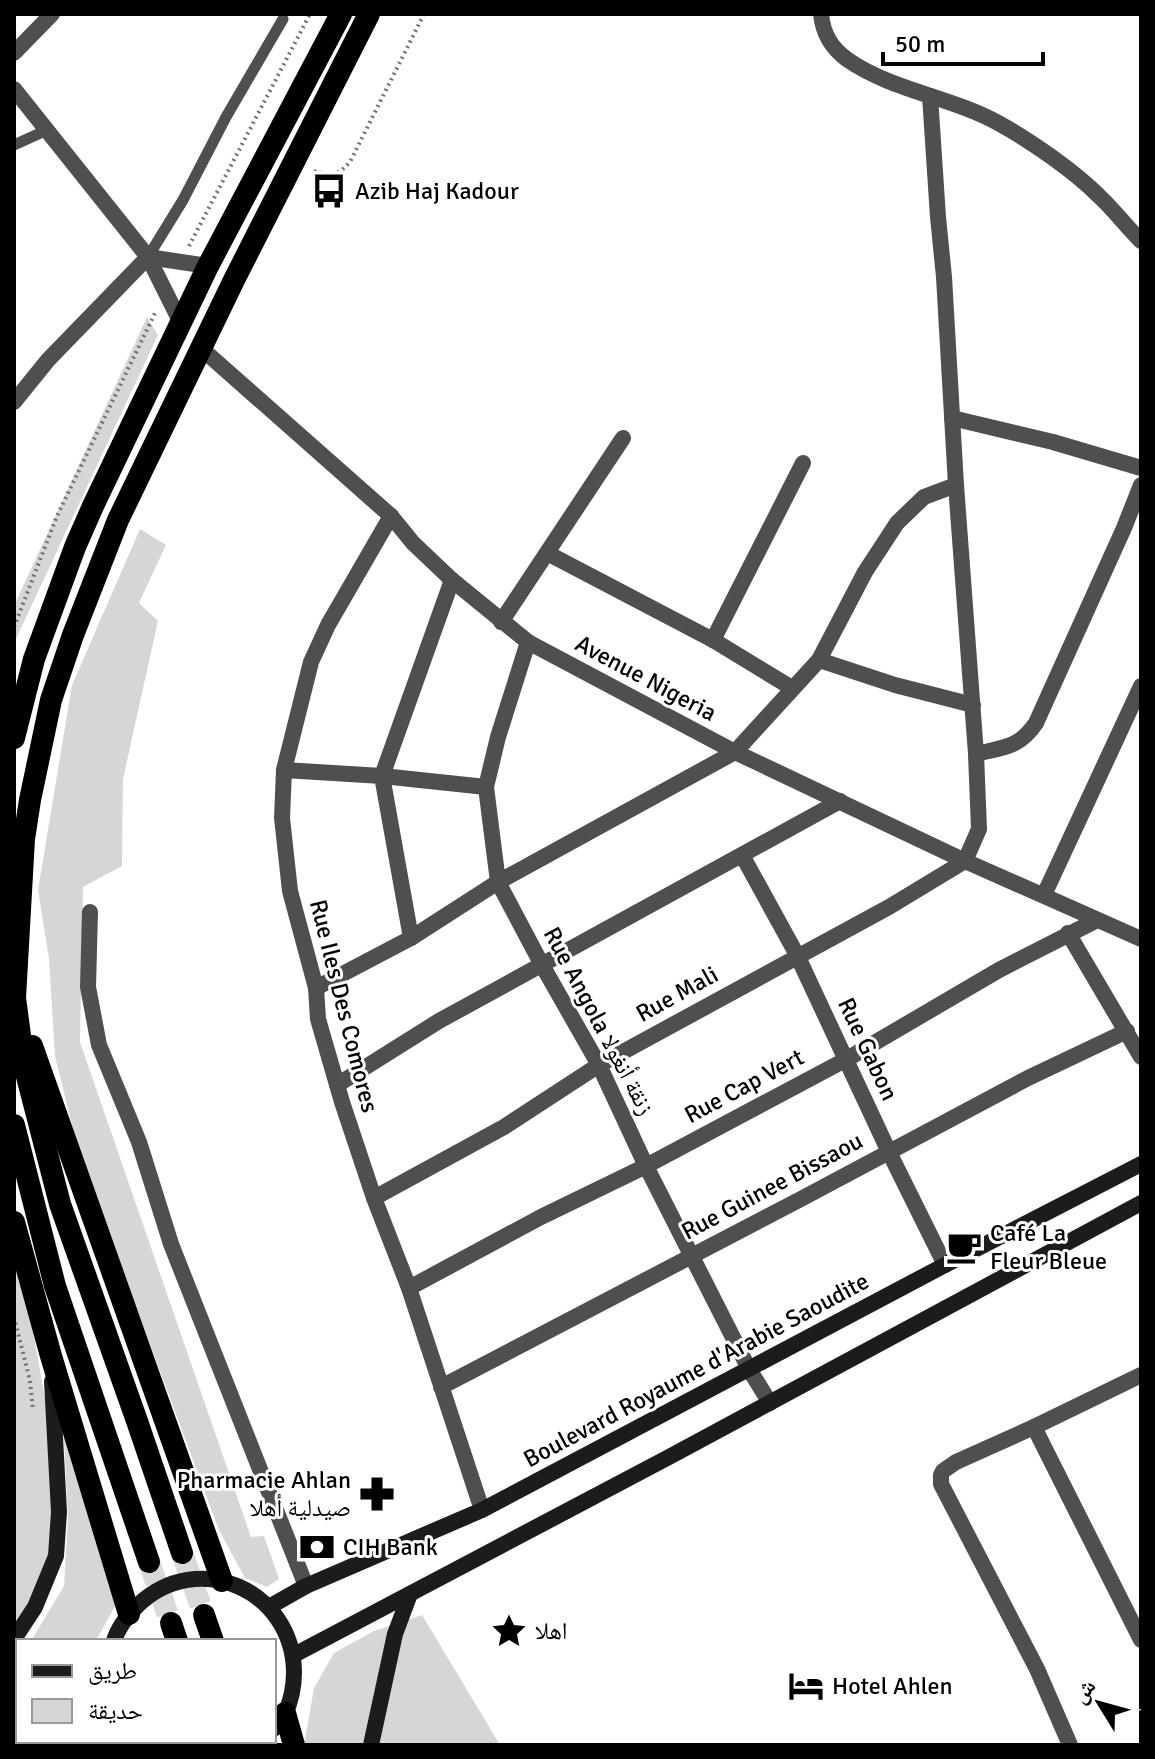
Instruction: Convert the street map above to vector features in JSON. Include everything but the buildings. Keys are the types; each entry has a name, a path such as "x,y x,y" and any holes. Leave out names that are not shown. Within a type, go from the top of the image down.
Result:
{"highway":[{"path":"14,738 34,659 75,547 208,266 341,14"},
{"path":"182,1553 60,1204 24,1065 15,998 24,839 51,700 118,520 234,280 369,14"},
{"path":"15,998 222,1581"},
{"path":"14,1125 55,1286 149,1562"},
{"path":"14,1222 129,1614"},
{"path":"204,1615 212,1639"},
{"path":"280,1721 294,1745"}],"main road":[{"name":"Boulevard Royaume d'Arabie Saoudite","path":"269,1607 306,1586 482,1510 1141,1164"},
{"path":"294,1655 1141,1203"},
{"path":"14,1639 35,1607 56,1556 59,1512 51,1356"},
{"path":"115,1639 129,1614 148,1596 171,1584 196,1578 222,1581 247,1590 269,1607 285,1629 294,1655 294,1685 280,1721"},
{"path":"371,1745 395,1634 410,1594"}],"street":[{"path":"14,53 52,14"},
{"path":"821,14 829,42 850,61 871,73 1000,124 1078,177 1141,241"},
{"path":"14,89 148,257 181,323"},
{"path":"930,96 976,754 979,829 965,861"},
{"path":"148,257 208,266"},
{"path":"14,402 48,360 148,257"},
{"name":"Avenue Nigeria","path":"202,349 391,516 413,543 452,580 528,642 735,752 965,861 1141,939"},
{"path":"952,418 1053,442 1141,468"},
{"path":"501,622 623,438"},
{"path":"713,640 803,463"},
{"path":"316,988 411,938 498,882 735,752 819,660 865,572 897,523 924,497 956,485"},
{"path":"976,754 1013,745 1036,723 1141,485"},
{"name":"Rue Iles Des Comores","path":"391,516 328,625 311,662 284,770 282,818 290,891 316,988 318,1019 337,1085 374,1198 409,1288 482,1510"},
{"path":"547,553 713,640 792,688"},
{"path":"411,938 382,776 452,580"},
{"name":"Rue Angola زنقة أنغولا","path":"528,642 486,787 498,882 599,1065 646,1166 749,1369 770,1403"},
{"path":"819,660 895,685 973,705"},
{"path":"1044,895 1134,720 1141,686"},
{"path":"284,770 486,787"},
{"path":"337,1085 439,1021 840,801"},
{"name":"Rue Gabon","path":"742,855 797,955 945,1265"},
{"name":"Rue Mali","path":"374,1198 504,1127 599,1065 889,907 965,861"},
{"path":"90,912 88,987 99,1045 139,1142 182,1273 306,1586"},
{"name":"Rue Cap Vert","path":"409,1288 847,1059 999,970 1097,920"},
{"path":"1068,933 1141,1057"},
{"name":"Rue Guinee Bissaou","path":"441,1387 1028,1078 1127,1031"},
{"path":"1070,1745 1037,1669 969,1541 941,1480 943,1471 956,1462 1141,1375"},
{"path":"1034,1427 1141,1640"}],"lane":[{"path":"148,257 283,19"},
{"path":"14,145 47,130"}],"path":[{"path":"180,262 310,14"},
{"path":"292,166 335,175 350,162 424,14"},
{"path":"14,627 57,516 165,291"},
{"path":"14,1317 30,1381 33,1410"}],"green space":[{"path":"147,317 158,335 14,643 14,606"},
{"path":"140,529 166,545 139,603 158,621 123,779 122,866 83,887 80,1042 251,1537 264,1536 279,1579 267,1587 245,1578 219,1530 78,1150 55,1056 49,959 38,890 72,685"},
{"path":"14,1256 27,1297 53,1444 50,1559 14,1634"},
{"path":"62,1403 119,1599 95,1639 32,1639 64,1586 68,1517"},
{"path":"422,1615 500,1745 304,1745 314,1688 334,1653 374,1631"},
{"path":"14,1740 16,1743 116,1745 14,1745"}],"tunnel":[{"path":"182,1553 204,1615"},
{"path":"149,1562 171,1623"}],"place":[{"name":"Azib Haj Kadour","path":"329,191"},
{"name":"Café La Fleur Bleue","path":"964,1247"},
{"name":"Pharmacie Ahlan صيدلية أهلا","path":"377,1494"},
{"name":"CIH Bank","path":"317,1547"},
{"name":"اهلا","path":"509,1631"},
{"name":"Hotel Ahlen","path":"806,1686"}]}
